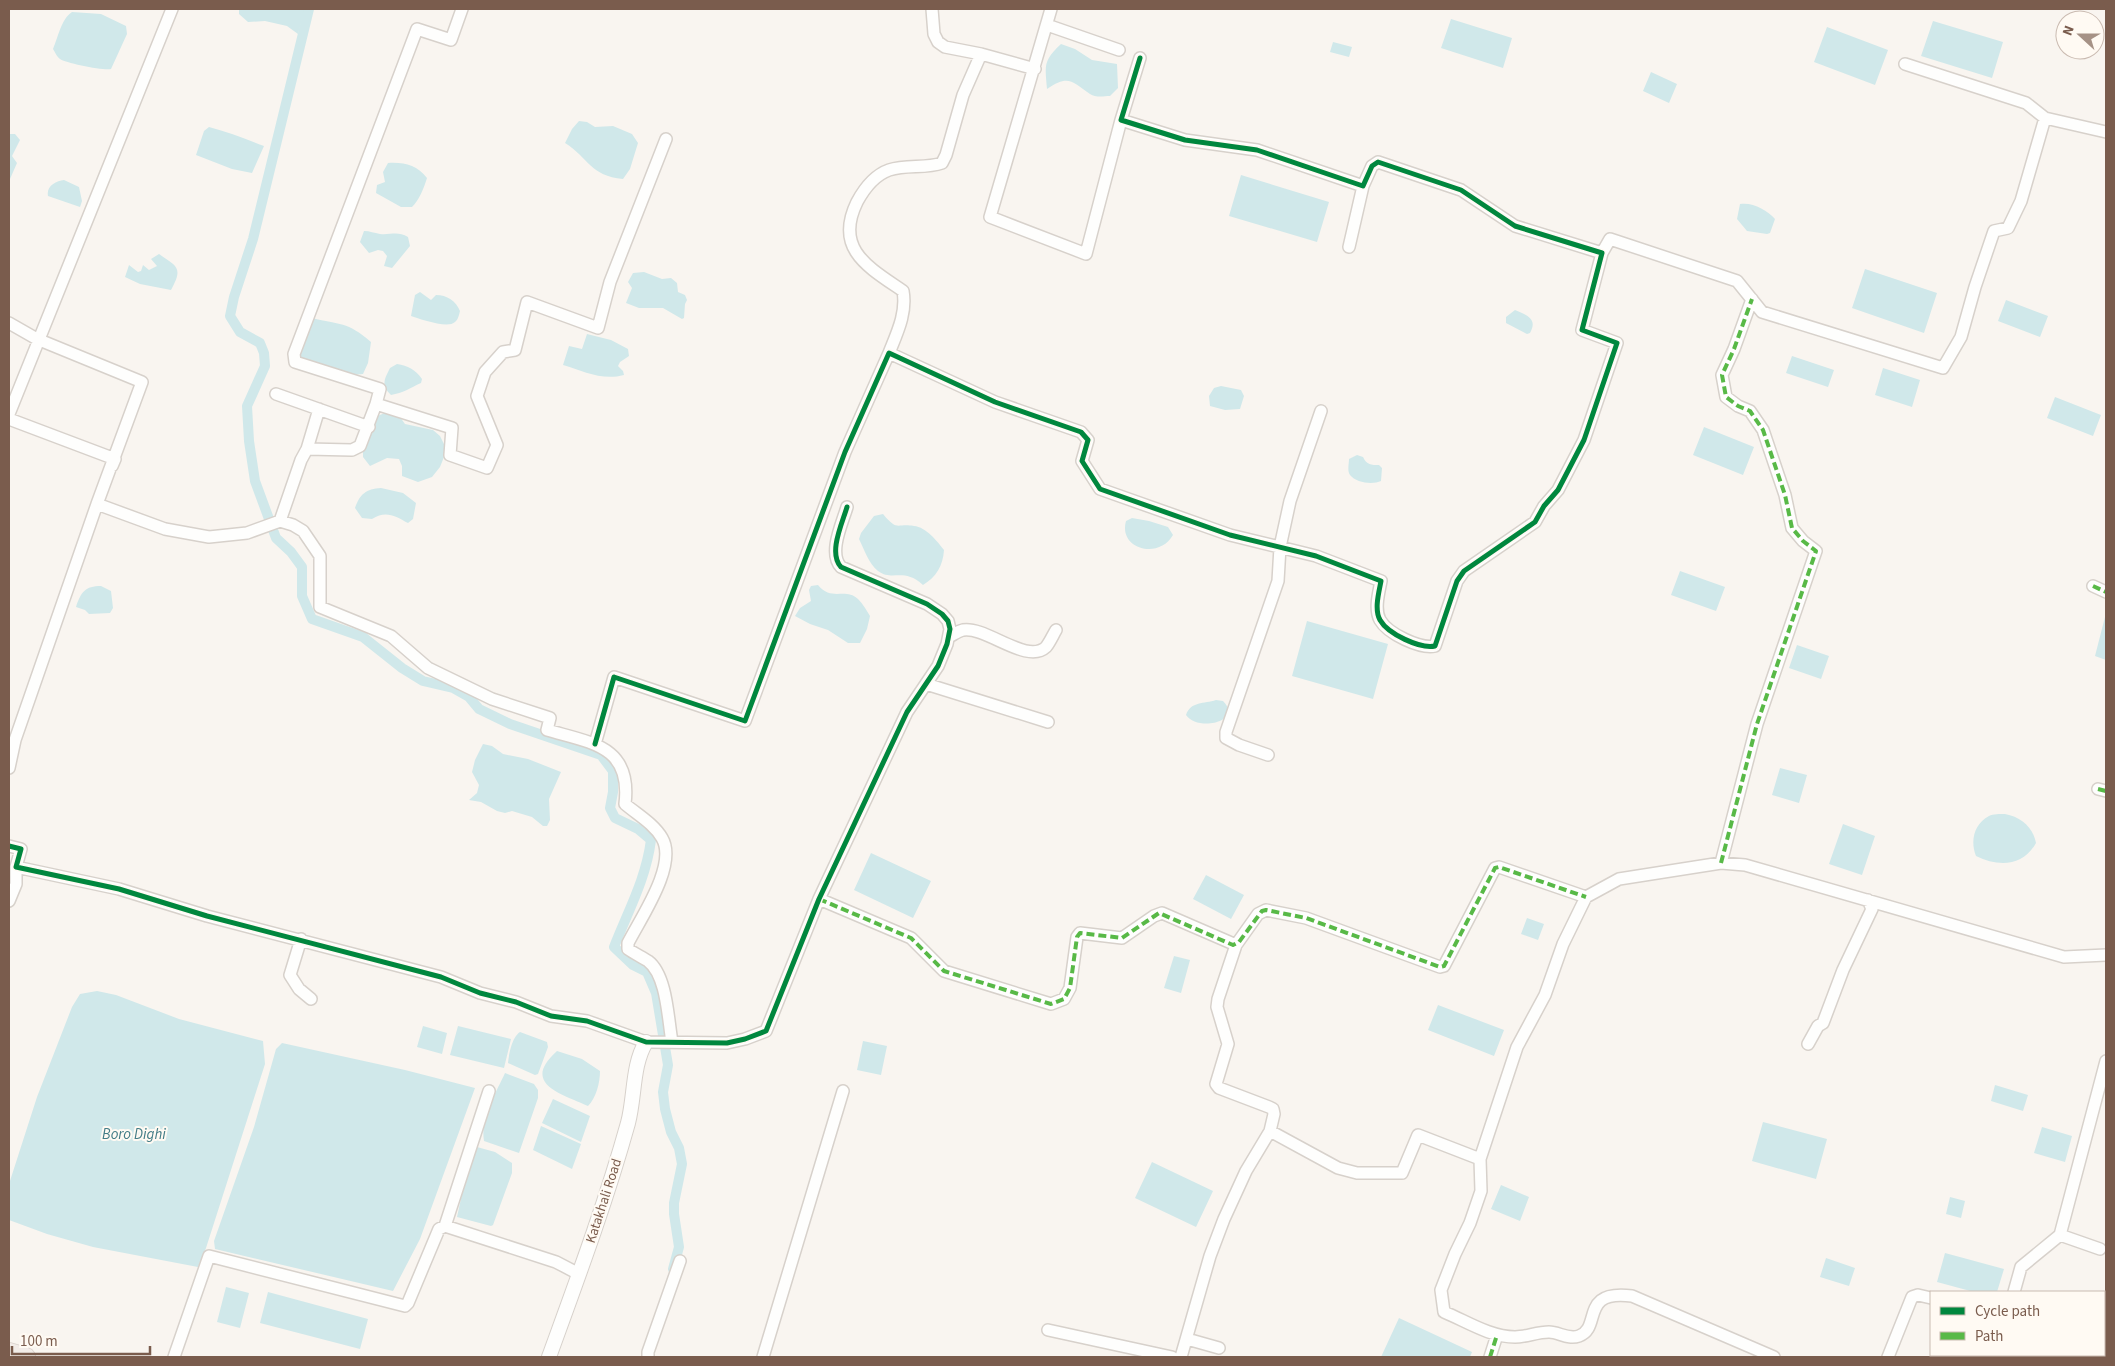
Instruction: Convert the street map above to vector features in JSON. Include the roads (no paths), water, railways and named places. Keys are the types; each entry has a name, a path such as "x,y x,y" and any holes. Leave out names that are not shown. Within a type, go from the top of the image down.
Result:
{"highway":[{"path":"9,1352 26,1357"}],"street":[{"path":"9,414 37,340 172,9"},
{"path":"307,449 356,449 362,442 376,404 380,389 295,362 294,354 417,29 451,40 462,9"},
{"path":"932,9 934,34 938,42 945,47 981,54 1035,69"},
{"path":"1051,9 1035,69 990,217 1086,254 1121,120 1140,58"},
{"path":"1047,25 1119,50"},
{"path":"595,744 614,677 745,721 845,452 889,353 904,313 905,301 903,291 874,272 853,248 849,233 850,217 862,193 873,180 888,170 908,166 932,167 942,163 963,95 981,54"},
{"path":"1905,64 2026,103 2045,118 2106,132"},
{"path":"889,353 996,402 1081,432 1088,440 1082,461 1100,489 1230,535 1316,556 1381,581 1377,608 1380,620 1390,631 1408,641 1427,648 1435,646 1457,581 1464,571 1535,522 1544,506 1558,490 1584,440 1616,343 1582,330 1602,253 1610,239 1737,281 1762,312 1943,368 1961,336 1994,231 2008,228 2021,201 2045,118"},
{"path":"1121,120 1185,140 1257,150 1363,186"},
{"path":"376,404 452,428 450,455 487,468 497,445 477,396 485,372 503,352 515,350 527,302 598,328 610,282 666,139"},
{"path":"1349,247 1363,186 1372,166 1378,162 1461,190 1515,226 1602,253"},
{"path":"1721,863 1757,724 1816,551 1803,541 1792,528 1785,494 1763,430 1750,410 1738,406 1726,397 1722,375 1752,300"},
{"path":"9,323 37,340 142,382 108,479"},
{"path":"276,394 368,426"},
{"path":"280,521 307,449 319,409"},
{"path":"1268,755 1239,745 1226,738 1226,732 1278,581 1280,547 1290,501 1321,411"},
{"path":"9,419 115,459"},
{"path":"9,768 15,740 97,504 115,459"},
{"path":"97,504 165,529 209,537 247,533 280,521 293,525 303,531 320,556 320,607 392,636 428,668 492,699 550,718 547,730 595,744 609,752 622,765 627,787 625,804 655,828 666,848 666,864 661,879 628,943 628,949 637,956 649,961 658,974 665,994 672,1042"},
{"path":"16,867 119,889 207,916 302,939 442,977 480,993 516,1002 551,1016 587,1021 646,1042 727,1043 766,1031 819,899 907,712 938,666 948,644 948,621 942,614 927,604 841,567 836,562 835,553 847,507"},
{"path":"2093,586 2106,592"},
{"path":"948,637 964,630 979,632 1015,648 1033,652 1045,647 1056,630"},
{"path":"926,684 1048,722"},
{"path":"9,846 21,849 16,867 16,884 9,900"},
{"path":"1774,1357 1632,1296 1621,1294 1602,1299 1596,1304 1587,1329 1579,1336 1568,1337 1547,1332 1515,1337 1497,1335 1444,1312 1442,1290 1481,1191 1480,1159 1517,1047 1545,995 1562,944 1586,897 1619,878 1721,863 1754,867 2064,957 2106,955"},
{"path":"1181,1357 1203,1279 1224,1219 1246,1171 1270,1131 1274,1114 1273,1109 1219,1088 1216,1084 1228,1044 1217,1003 1236,945 1258,914 1266,910 1306,918 1442,967 1495,868 1498,867 1586,897"},
{"path":"819,899 910,938 944,971 1051,1004 1064,999 1070,988 1077,937 1080,933 1122,938 1154,916 1162,914 1236,945"},
{"path":"1808,1044 1818,1026 1823,1023 1843,970 1872,909 1868,900"},
{"path":"302,939 290,975 299,989 311,999"},
{"name":"Katakhali Road","path":"549,1357 580,1274 626,1128 640,1055 646,1042"},
{"path":"2014,1291 2021,1268 2060,1235 2106,1064"},
{"path":"445,1226 489,1091"},
{"path":"763,1357 843,1091"},
{"path":"1270,1131 1338,1168 1357,1174 1402,1173 1418,1135 1480,1159"},
{"path":"174,1357 209,1256 405,1306 408,1303 439,1229 445,1226 556,1262 580,1274"},
{"path":"2060,1235 2100,1249"},
{"path":"648,1357 680,1261"},
{"path":"1888,1357 1912,1297 1918,1295 1930,1298"},
{"path":"1048,1330 1150,1355 1172,1357"},
{"path":"1490,1357 1497,1335"},
{"path":"1187,1339 1219,1348"}],"water":[{"path":"239,9 305,9 298,34 287,26 265,21 248,22 239,14"},
{"path":"72,12 101,14 126,26 127,34 111,69 101,69 63,61 57,56 53,49 62,24"},
{"path":"1451,19 1512,38 1503,68 1441,48"},
{"path":"1933,21 2003,42 1992,78 1921,56"},
{"path":"1827,27 1888,50 1875,85 1814,62"},
{"path":"1333,42 1352,47 1349,57 1330,52"},
{"path":"1061,44 1075,49 1092,60 1117,64 1118,88 1110,96 1092,95 1070,81 1054,84 1047,89 1046,64"},
{"path":"1651,72 1677,84 1669,103 1643,91"},
{"path":"579,121 587,122 595,127 613,126 632,134 638,143 630,169 623,179 603,174 596,170 565,143 572,129"},
{"path":"209,127 264,146 252,173 232,169 196,155 204,131"},
{"path":"9,134 15,134 20,140 12,156 17,163 10,179"},
{"path":"388,163 410,165 427,178 421,194 412,207 401,207 376,193 377,185 385,182 383,172"},
{"path":"1241,175 1329,202 1317,242 1229,216"},
{"path":"64,180 79,187 82,201 80,207 48,196 52,185"},
{"path":"1740,204 1755,205 1772,216 1775,219 1770,233 1747,231 1737,219"},
{"path":"364,231 404,235 408,237 410,246 392,268 384,266 387,256 383,251 378,250 369,253 360,242"},
{"path":"159,254 171,262 177,269 177,277 171,290 140,284 125,277 129,265 138,272 141,271 143,265 149,270 157,266 151,259"},
{"path":"1865,269 1937,293 1924,333 1852,308"},
{"path":"644,272 662,279 671,278 677,283 678,292 685,295 687,300 684,318 682,319 663,308 639,308 626,303 632,288 628,282 633,273"},
{"path":"420,292 431,300 436,295 447,297 454,302 460,311 456,321 451,324 440,324 411,316 415,295"},
{"path":"2006,300 2048,316 2040,337 1998,321"},
{"path":"1515,310 1532,321 1530,333 1527,334 1506,323 1506,317"},
{"path":"312,318 349,327 371,342 368,363 363,374 352,375 299,356"},
{"path":"587,334 611,340 628,349 629,356 620,362 618,366 624,375 616,377 600,376 563,365 569,346 582,349"},
{"path":"1792,356 1834,370 1828,387 1786,373"},
{"path":"397,364 411,368 422,379 421,383 403,392 391,395 386,388 385,379 390,368"},
{"path":"1883,368 1920,380 1912,407 1875,395"},
{"path":"1221,386 1241,390 1244,396 1240,409 1225,410 1210,406 1209,396 1214,388"},
{"path":"2055,397 2101,415 2093,436 2047,418"},
{"path":"385,413 400,417 405,424 433,430 440,436 445,446 444,457 440,467 432,477 418,482 402,476 402,466 399,459 387,458 370,466 363,457 363,449 377,416"},
{"path":"1704,427 1754,447 1743,475 1693,455"},
{"path":"1357,455 1363,457 1366,462 1379,465 1382,468 1381,481 1374,483 1365,482 1356,480 1350,475 1348,469 1349,459"},
{"path":"381,488 403,493 416,503 413,519 408,523 395,516 386,514 372,519 362,518 355,508 359,499 368,491"},
{"path":"883,514 897,526 908,525 923,529 944,550 938,570 923,585 910,577 883,574 869,560 859,539 861,533 874,516"},
{"path":"1132,518 1168,527 1173,535 1167,543 1159,547 1141,548 1128,539 1125,531 1126,521"},
{"path":"1680,571 1725,587 1716,611 1671,595"},
{"path":"818,585 828,593 853,596 863,605 870,616 867,629 860,643 848,643 828,630 810,624 795,616 800,608 811,601 809,590 811,586"},
{"path":"101,586 111,591 113,608 110,613 89,614 85,610 76,607 84,591 91,587"},
{"path":"2106,613 2106,660 2095,656"},
{"path":"1307,621 1388,644 1373,699 1292,676"},
{"path":"1797,645 1829,656 1821,679 1789,668"},
{"path":"1216,700 1223,701 1228,708 1228,714 1217,722 1199,723 1186,715 1188,710 1195,705"},
{"path":"483,744 492,746 503,754 528,759 561,772 549,799 550,820 547,826 543,826 532,817 512,811 505,813 497,811 481,802 469,800 477,793 479,785 472,772 475,760"},
{"path":"1780,768 1807,775 1799,803 1772,795"},
{"path":"2005,814 2021,820 2032,832 2036,843 2031,851 2017,861 2009,863 1993,862 1976,856 1973,845 1977,828 1984,819 1991,815"},
{"path":"1843,824 1875,836 1862,875 1829,864"},
{"path":"871,853 931,881 913,918 854,890"},
{"path":"1206,875 1244,895 1231,919 1193,899"},
{"path":"1527,918 1544,924 1538,940 1521,934"},
{"path":"1174,956 1190,960 1181,993 1164,988"},
{"name":"Boro Dighi","path":"97,991 116,995 179,1019 263,1041 265,1064 206,1248 198,1267 93,1247 47,1234 9,1220 9,1184 37,1097 72,1007 80,994"},
{"path":"1438,1005 1504,1030 1494,1056 1428,1030"},
{"path":"423,1026 447,1033 442,1054 417,1047"},
{"path":"458,1026 511,1039 504,1068 450,1055"},
{"path":"520,1032 547,1042 548,1047 538,1074 535,1075 508,1063 513,1042"},
{"path":"863,1041 887,1046 881,1075 857,1070"},
{"path":"282,1043 405,1070 475,1088 420,1239 393,1291 215,1249 214,1241 254,1127 276,1049"},
{"path":"557,1051 582,1059 600,1071 597,1090 588,1106 557,1092 544,1080 543,1072 547,1062"},
{"path":"505,1073 534,1084 538,1090 538,1098 519,1153 484,1141 484,1123 493,1097"},
{"path":"1995,1085 2028,1095 2023,1111 1991,1101"},
{"path":"553,1099 590,1116 581,1142 542,1123"},
{"path":"1763,1122 1827,1139 1816,1179 1752,1161"},
{"path":"541,1126 581,1144 572,1169 533,1150"},
{"path":"2042,1127 2072,1136 2065,1162 2034,1153"},
{"path":"477,1147 495,1152 512,1163 512,1173 491,1226 457,1217 465,1180"},
{"path":"1152,1162 1213,1191 1196,1227 1135,1198"},
{"path":"1501,1185 1529,1197 1520,1221 1491,1209"},
{"path":"1950,1197 1965,1201 1961,1218 1946,1214"},
{"path":"1945,1253 2004,1269 1997,1291 1970,1291 1937,1282"},
{"path":"1826,1258 1855,1268 1849,1286 1820,1277"},
{"path":"226,1287 249,1293 240,1328 217,1322"},
{"path":"268,1292 368,1319 360,1349 260,1323"},
{"path":"1399,1318 1472,1352 1470,1357 1381,1357"}],"waterway":[{"path":"309,9 253,239 234,297 230,316 240,332 260,343 264,353 265,366 247,406 249,441 255,481 276,538 291,552 302,567 302,596 312,619 363,637 402,668 423,681 453,688 469,697 479,709 510,724 601,755 613,771 613,792 610,808 615,818 638,829 651,840 641,882 614,947 633,965 647,972 656,993 668,1065 663,1092 665,1109 671,1132 679,1148 682,1164 674,1203 679,1247 673,1269"}]}
